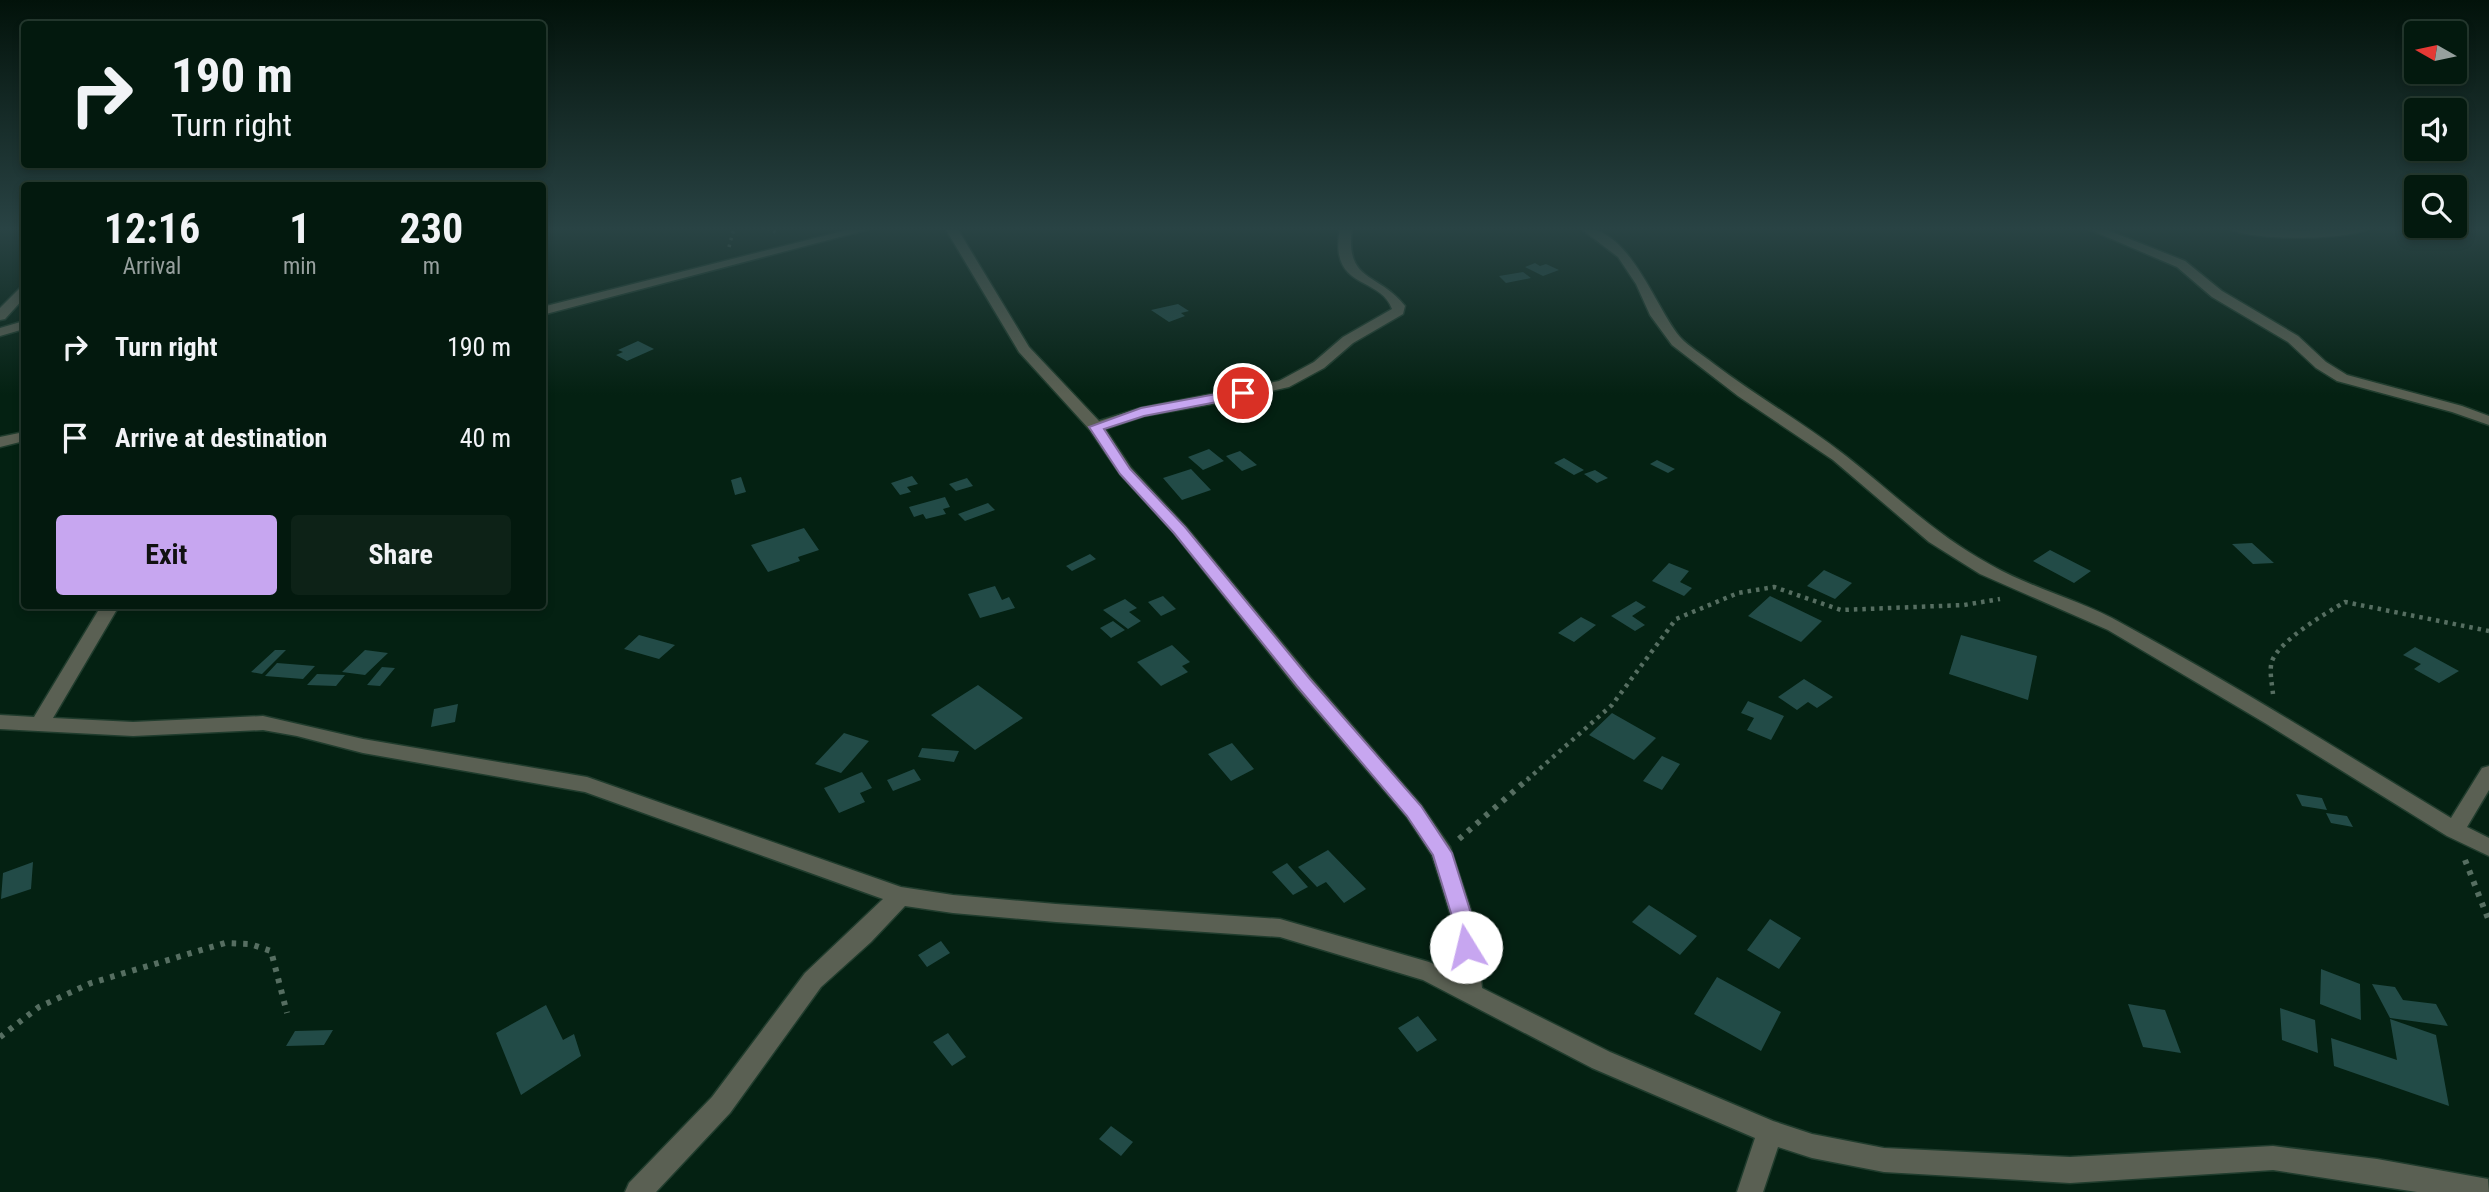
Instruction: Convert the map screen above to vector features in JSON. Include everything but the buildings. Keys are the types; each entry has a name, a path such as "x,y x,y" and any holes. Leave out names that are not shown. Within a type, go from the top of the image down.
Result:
{"street":[{"path":"546,311 652,284"},
{"path":"985,284 1024,349 1096,427 1125,471 1180,530 1303,682 1414,811 1442,853 1464,923 1471,995"},
{"path":"1096,427 1141,412 1284,384 1319,365 1348,340 1398,311 1399,306 1393,298 1373,284"},
{"path":"1642,284 1657,315 1677,342 1743,393 1838,457 1935,538 1986,570 2033,593 2114,626 2272,718 2454,830 2489,848"},
{"path":"2205,284 2293,339 2321,365 2342,378 2457,409 2489,421"},
{"path":"0,316 21,294"},
{"path":"0,332 21,326"},
{"path":"0,442 21,438"},
{"path":"40,723 65,684 86,639 108,609"},
{"path":"0,722 133,729 263,723 363,746 587,785 901,896 953,904 1056,913 1280,928 1429,972 1601,1060 1770,1132 1812,1146 1884,1160 2070,1170 2273,1158 2377,1172 2488,1192"},
{"path":"2454,830 2489,773"},
{"path":"638,1192 721,1105 813,980 901,896"},
{"path":"1750,1192 1770,1132"}],"path":[{"path":"1442,853 1612,705 1676,619 1738,593 1773,587 1841,610 1964,605 2033,593"},
{"path":"2272,718 2271,664 2276,653 2320,616 2345,602 2489,631"},
{"path":"2454,830 2489,921"},
{"path":"0,1037 39,1007 91,983 225,943 250,944 271,951 287,1013"}],"route":[{"path":"1243,393 1141,412 1096,427 1125,471 1180,530 1303,682 1380,768 1414,811 1442,853 1464,923 1466,947"}]}
